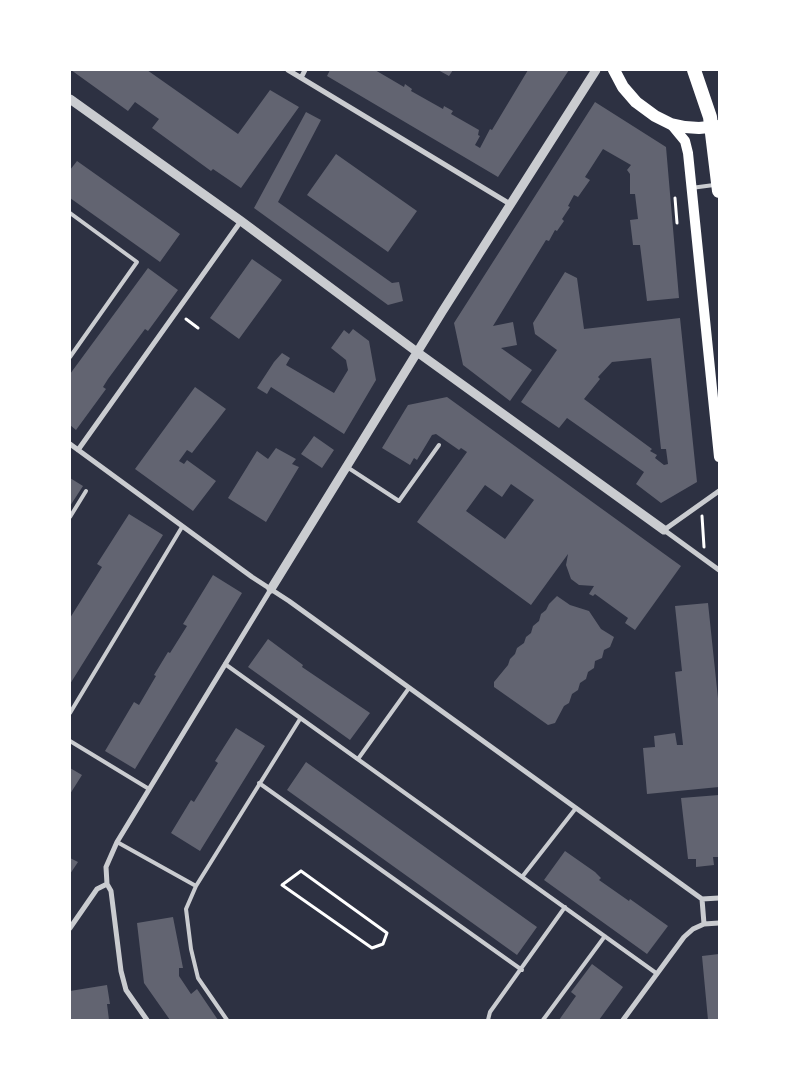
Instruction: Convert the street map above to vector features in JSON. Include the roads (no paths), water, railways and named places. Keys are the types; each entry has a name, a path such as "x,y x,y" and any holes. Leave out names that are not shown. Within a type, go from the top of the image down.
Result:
{"highway":[{"path":"694,70 710,117 719,191"}],"main road":[{"path":"614,70 623,87 636,102 650,113 671,124 685,141 692,188 719,457"},
{"path":"671,124 698,128 719,126"}],"street":[{"path":"288,70 510,204"},
{"path":"301,78 305,70"},
{"path":"147,1020 126,990 122,971 111,891 107,884 106,867 116,842 346,466 596,70"},
{"path":"70,98 719,570"},
{"path":"78,450 241,221"},
{"path":"70,444 252,578 271,589 702,899 719,898"},
{"path":"664,530 719,491"},
{"path":"70,928 97,889 107,884"},
{"path":"702,899 704,924"},
{"path":"623,1020 684,937 693,929 704,924 719,923"}],"lane":[{"path":"692,188 719,184"},
{"path":"70,213 137,262 70,357"},
{"path":"346,466 399,501 439,445"},
{"path":"70,517 86,491"},
{"path":"70,713 182,527"},
{"path":"225,664 656,973"},
{"path":"358,759 409,688"},
{"path":"227,1020 198,978 191,949 186,909 196,886 300,719"},
{"path":"70,741 149,788"},
{"path":"259,783 522,970"},
{"path":"522,877 576,808"},
{"path":"116,842 196,886"},
{"path":"488,1020 490,1012 522,970 565,907"},
{"path":"543,1020 605,936"}]}
